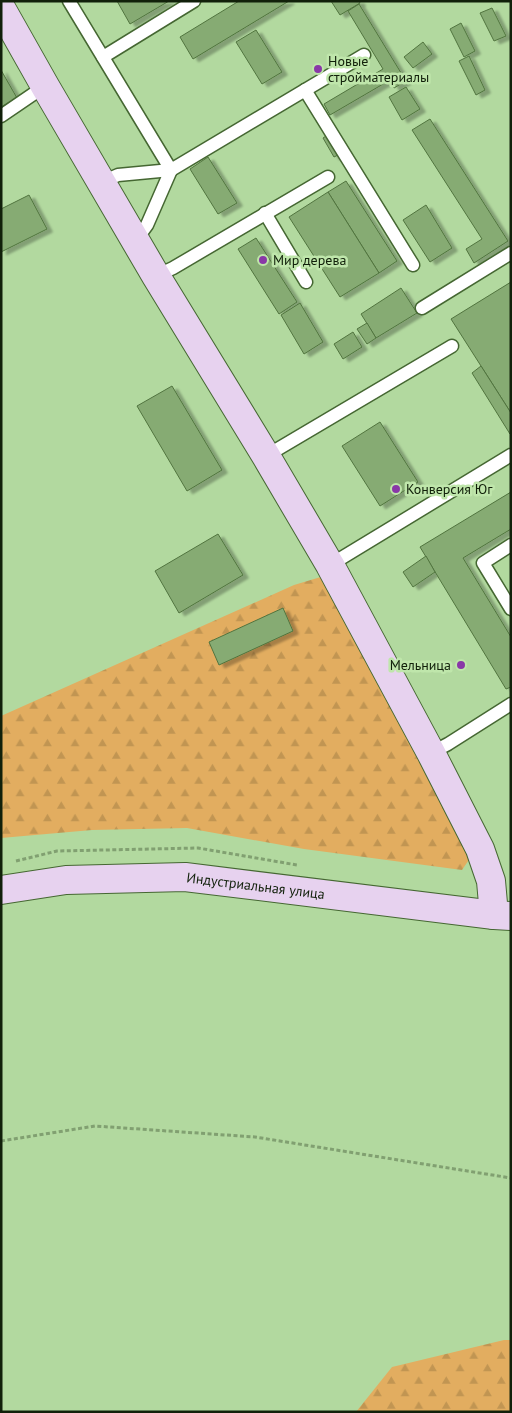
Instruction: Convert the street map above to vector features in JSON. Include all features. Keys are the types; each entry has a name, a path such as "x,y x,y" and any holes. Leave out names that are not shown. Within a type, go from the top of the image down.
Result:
{"main road":[{"path":"1,8 156,276 330,565 431,753 480,849 502,916"},
{"name":"Индустриальная улица","path":"1,890 66,880 185,877 502,916"}],"lane":[{"path":"69,1 171,170"},
{"path":"103,57 194,1"},
{"path":"102,182 118,175 171,170 364,55"},
{"path":"1,116 45,86"},
{"path":"305,90 413,265"},
{"path":"136,240 147,224 171,170"},
{"path":"156,276 328,176"},
{"path":"266,213 306,282"},
{"path":"422,308 511,254"},
{"path":"266,456 452,346"},
{"path":"330,565 511,455"},
{"path":"511,545 483,563 511,609"},
{"path":"431,753 511,704"}],"path":[{"path":"1,1141 95,1126 255,1137 511,1178"}],"green space":[{"path":"324,576 475,851 462,870 304,849 187,828 92,830 1,838 1,716 294,585"},
{"path":"504,1340 511,1340 511,1412 356,1412 392,1367"}],"building":[{"path":"117,1 169,1 130,24"},
{"path":"239,1 289,1 193,59 180,37"},
{"path":"331,1 359,1 360,3 340,15"},
{"path":"359,4 406,81 394,88 390,80 330,115 324,104 383,69 348,11"},
{"path":"492,8 506,36 494,41 480,13"},
{"path":"461,23 475,51 464,57 450,29"},
{"path":"256,30 282,72 262,84 236,42"},
{"path":"423,42 432,54 413,68 404,57"},
{"path":"469,56 485,90 476,95 459,61"},
{"path":"1,70 17,98 1,107"},
{"path":"406,87 420,109 402,120 389,97"},
{"path":"430,119 508,241 474,263 466,249 482,239 412,130"},
{"path":"329,134 340,154 334,157 323,138"},
{"path":"208,157 237,203 218,214 190,169"},
{"path":"346,181 397,261 379,273 328,192"},
{"path":"328,192 379,273 340,297 289,217"},
{"path":"29,195 47,229 1,252 1,209"},
{"path":"426,205 452,248 430,262 403,220"},
{"path":"256,238 297,302 279,314 238,249"},
{"path":"511,282 511,413 451,319"},
{"path":"401,288 417,313 376,338 361,314"},
{"path":"300,303 323,342 304,354 281,315"},
{"path":"367,323 376,338 367,344 357,329"},
{"path":"353,332 362,347 343,359 334,344"},
{"path":"481,366 511,413 510,434 472,373"},
{"path":"172,386 222,470 187,491 137,406"},
{"path":"380,422 418,482 380,506 342,446"},
{"path":"511,492 511,529 463,558 511,637 511,687 506,689 420,547"},
{"path":"218,534 243,575 179,613 155,571"},
{"path":"426,556 435,572 413,587 403,572"},
{"path":"283,608 293,631 219,665 209,642"}],"place":[{"name":"Новые стройматериалы","path":"318,69"},
{"name":"Мир дерева","path":"263,260"},
{"name":"Конверсия Юг","path":"396,489"},
{"name":"Мельница","path":"461,665"}]}
